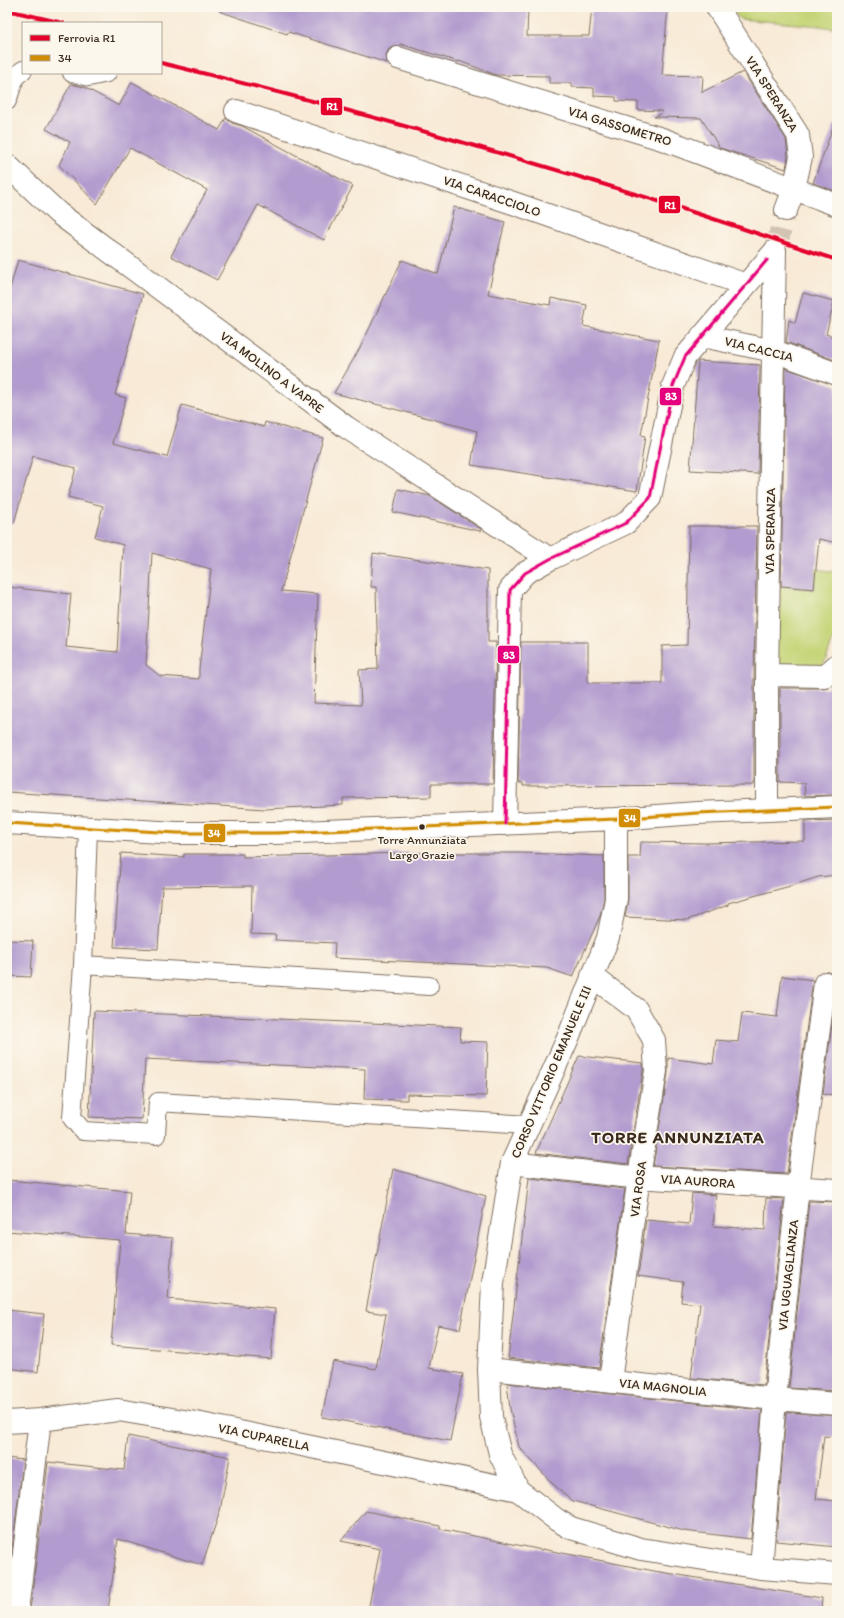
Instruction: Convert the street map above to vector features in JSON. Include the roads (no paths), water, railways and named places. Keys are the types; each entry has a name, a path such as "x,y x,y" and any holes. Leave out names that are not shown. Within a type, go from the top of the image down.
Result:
{"street":[{"name":"VIA SPERANZA","path":"717,7 798,135 801,157 794,189 786,210"},
{"name":"VIA GASSOMETRO","path":"398,58 662,139 837,205"},
{"name":"VIA CARACCIOLO","path":"236,111 516,204 746,285"},
{"name":"VIA MOLINO A VAPRE","path":"7,165 58,213 346,427 550,559"},
{"name":"VIA SPERANZA","path":"746,285 774,251 774,351 767,675 767,810"},
{"path":"505,824 510,590 524,573 626,523 650,498 674,386 685,357 746,285"},
{"name":"VIA CACCIA","path":"702,336 774,351 837,374"},
{"path":"767,675 825,676 837,665"},
{"path":"7,823 88,829 177,833 276,833 616,819 697,813 837,808"},
{"name":"CORSO VITTORIO EMANUELE III","path":"616,819 616,899 608,938 568,1038 512,1163 493,1283 489,1369 490,1417 500,1454 518,1490 557,1520 571,1528 641,1549 761,1568 837,1574"},
{"name":"VIA ROSA","path":"592,976 636,1009 654,1040 656,1072 639,1177 610,1381"},
{"name":"VIA UGUAGLIANZA","path":"761,1568 775,1399 798,1187 825,983"},
{"name":"VIA AURORA","path":"512,1163 639,1177 837,1190"},
{"name":"VIA MAGNOLIA","path":"489,1369 775,1399 837,1404"},
{"name":"VIA CUPARELLA","path":"7,1422 40,1420 118,1410 196,1423 518,1490"},
{"path":"17,1611 40,1420"}],"lane":[{"path":"7,101 15,77 22,71"},
{"path":"76,74 89,77 102,74"},
{"path":"88,829 82,965 72,1118 83,1131 156,1135 158,1102 528,1125"},
{"path":"82,965 429,986"}],"tunnel":[{"path":"775,251 786,210"}],"rail line":[{"name":"R1","path":"7,10 59,22"},
{"name":"R1","path":"162,63 344,109 525,160 837,260"}],"place":[{"name":"Torre Annunziata Largo Grazie","path":"422,827"}],"district":[{"name":"TORRE ANNUNZIATA","path":"678,1137"}]}
